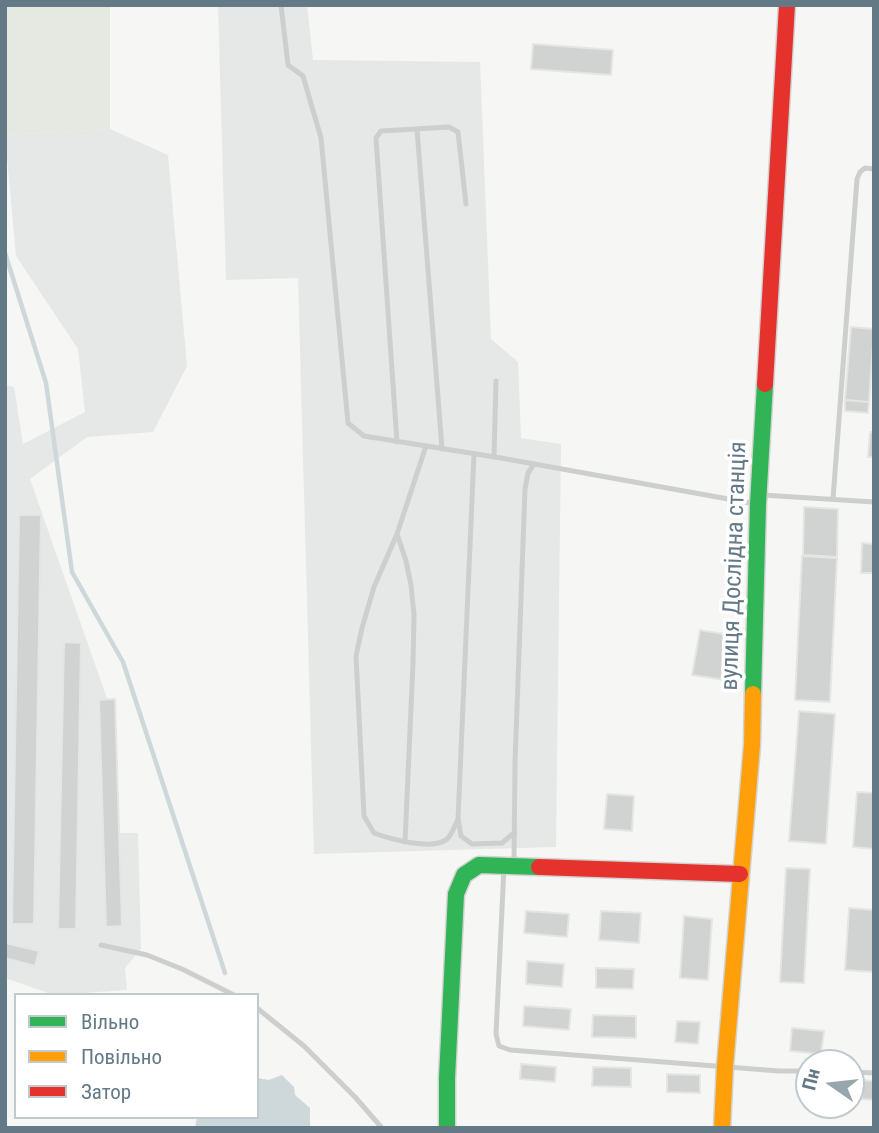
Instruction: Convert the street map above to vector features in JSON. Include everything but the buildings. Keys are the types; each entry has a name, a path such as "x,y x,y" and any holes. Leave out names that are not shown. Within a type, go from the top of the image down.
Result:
{"street":[{"name":"вулиця Дослідна станція","path":"722,1128 752,745 758,499 787,5"},
{"path":"447,1128 456,894 464,876 479,865 740,874"}],"lane":[{"path":"281,5 288,65 303,75 321,138 348,422 364,436 758,499 874,502"},
{"path":"397,442 376,138 380,131 449,127 458,132 466,204"},
{"path":"417,129 442,449"},
{"path":"834,499 857,180 865,168 874,169"},
{"path":"494,457 496,381"},
{"path":"426,446 397,534 374,587 356,656 364,816 374,833 390,839 439,844 449,838 458,819"},
{"path":"474,454 458,819 461,836 472,844 502,843 515,832"},
{"path":"534,464 528,473 525,489 515,832 509,866 496,1034 499,1046 510,1050 795,1070"},
{"path":"397,534 406,561 414,615 405,842"},
{"path":"101,945 147,955 230,993"},
{"path":"259,1010 304,1046 382,1128"}],"shaded area":[{"path":"5,5 110,5 110,129 5,135"},
{"path":"218,5 307,5 313,60 480,62 491,339 518,362 521,438 561,444 556,847 314,854 298,278 226,280"},
{"path":"110,129 168,155 187,366 153,432 87,437 30,479 110,707 116,833 138,833 141,949 125,968 127,990 48,993 5,978 5,385 14,387 23,444 85,412 78,349 16,256 5,135"},
{"path":"282,1075 294,1087 295,1095 310,1108 310,1128 195,1128 197,1119 259,1119 259,1078 269,1080"}],"waterway":[{"path":"5,253 46,383 72,572 123,662 225,973"}],"traffic: fast":[{"path":"753,694 758,504 765,384"},
{"path":"447,1128 456,894 464,875 479,865 539,867"}],"traffic: slow":[{"path":"722,1128 752,745 753,694"}],"traffic: jam":[{"path":"765,384 787,5"},
{"path":"539,867 740,874"}]}
